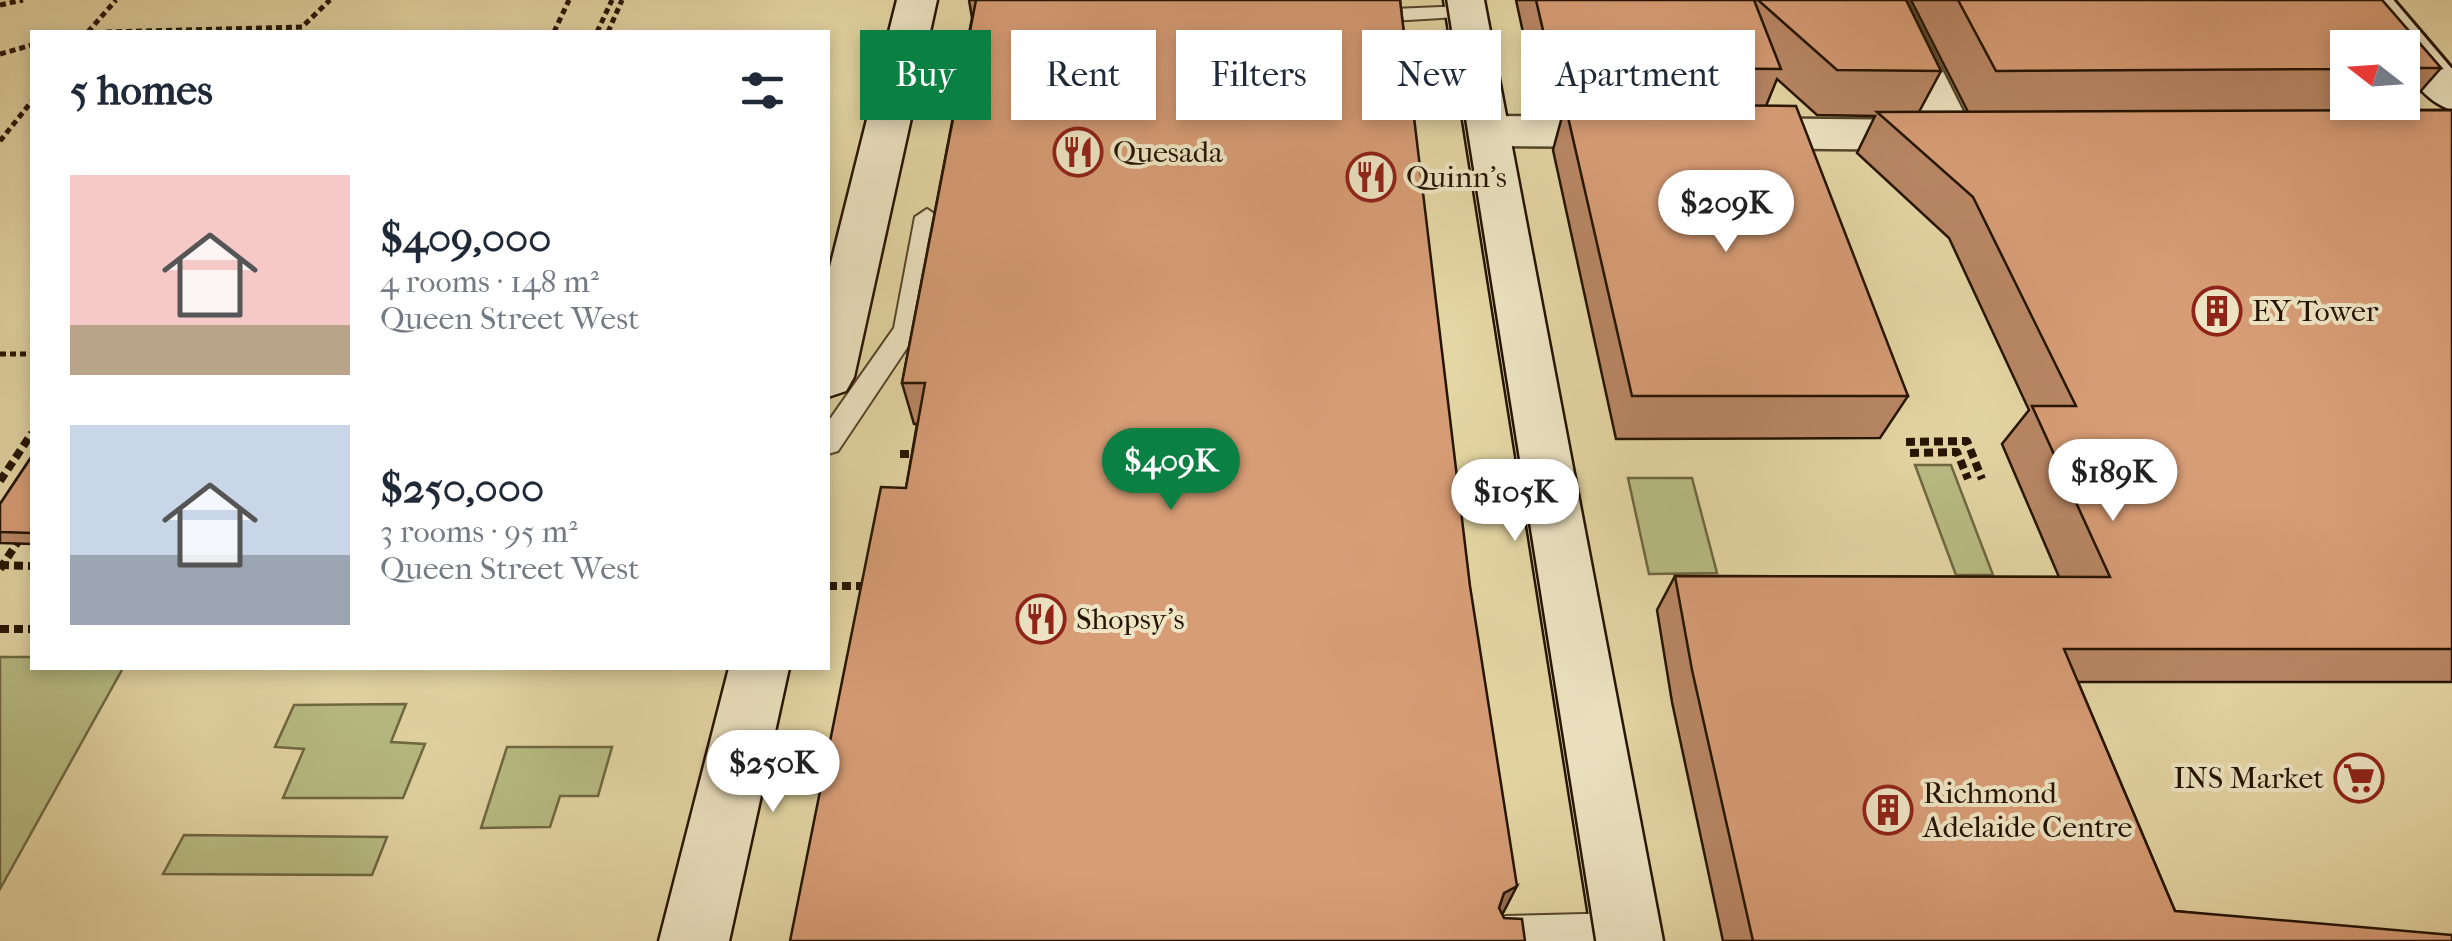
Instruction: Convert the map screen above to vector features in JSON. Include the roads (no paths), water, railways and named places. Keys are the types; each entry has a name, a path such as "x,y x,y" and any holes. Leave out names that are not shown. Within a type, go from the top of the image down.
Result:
{"main road":[{"path":"830,368 917,0"},
{"path":"1487,131 1972,135 1887,0"},
{"path":"2372,0 2445,120"},
{"path":"1465,6 1627,936"},
{"path":"694,941 759,670"}],"lane":[{"path":"1392,15 1465,6"},
{"path":"830,440 906,330 928,217"},
{"path":"1506,933 1627,936"}],"tram line":[{"path":"1446,0 1595,941"},
{"path":"2395,0 2452,67"}],"place":[{"name":"Quesada","path":"1078,152"},
{"name":"Quinn's","path":"1371,177"},
{"name":"EY Tower","path":"2217,311"},
{"name":"Shopsy's","path":"1041,619"},
{"name":"INS Market","path":"2359,778"},
{"name":"Richmond Adelaide Centre","path":"1888,810"}]}
